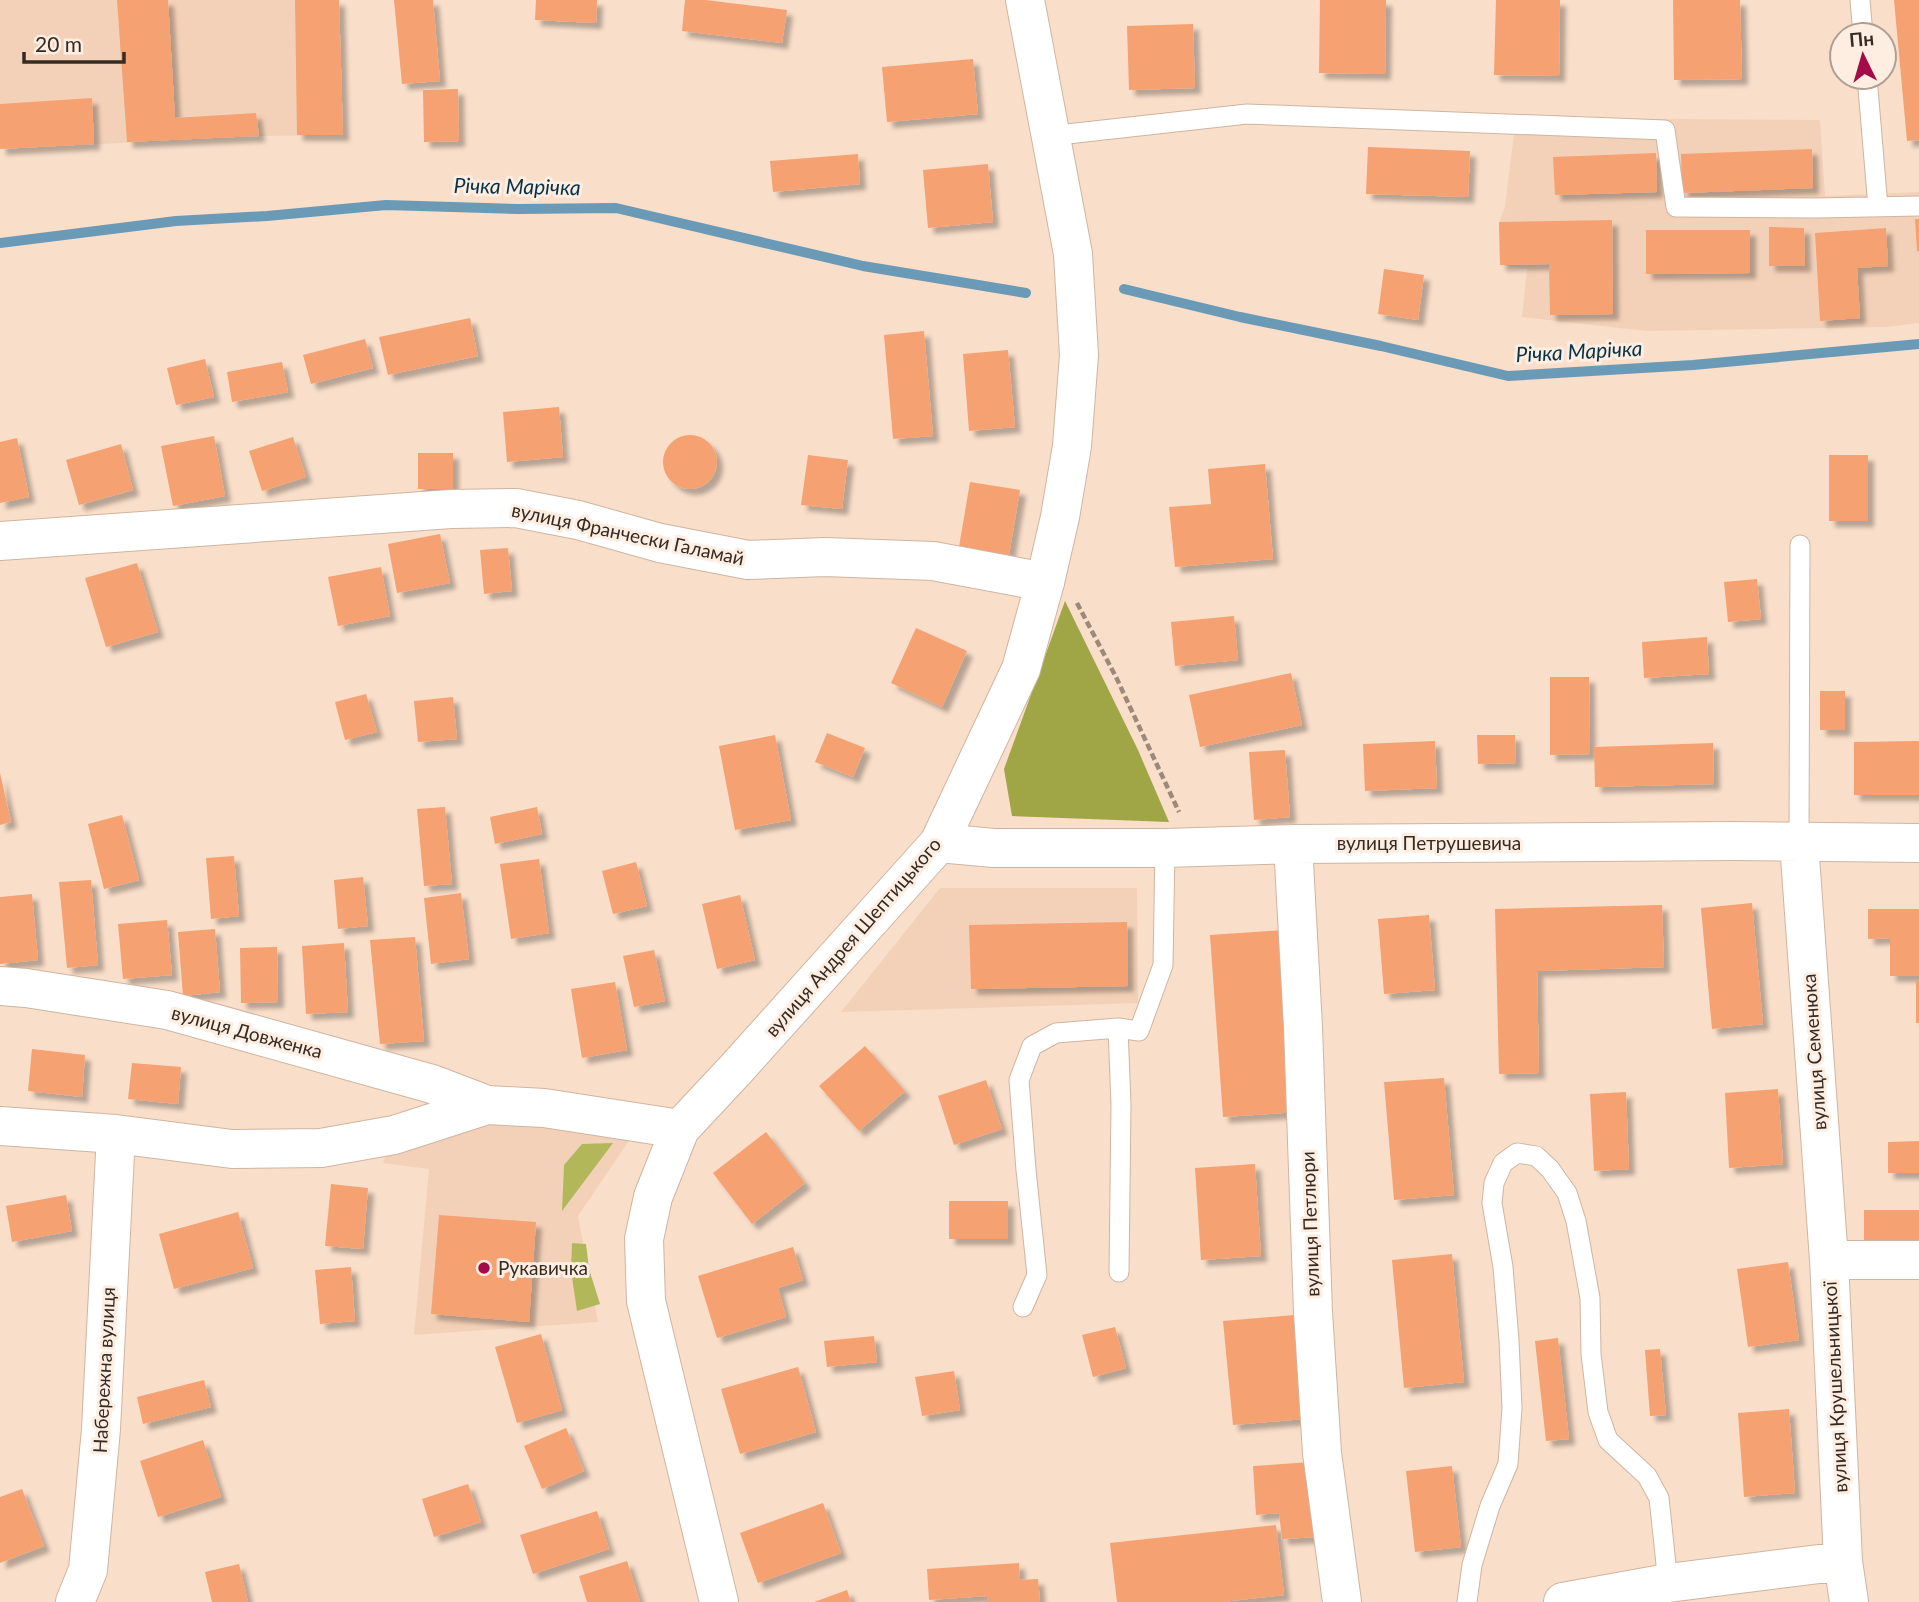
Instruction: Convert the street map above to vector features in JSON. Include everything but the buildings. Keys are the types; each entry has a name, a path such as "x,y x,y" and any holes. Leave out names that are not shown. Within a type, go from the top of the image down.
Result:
{"street":[{"name":"вулиця Андрея Шептицького","path":"719,1602 646,1301 644,1239 653,1197 680,1129 939,843 1058,587 1060,517 1072,446 1079,355 1073,254 1025,0"},
{"name":"вулиця Франчески Галамай","path":"0,541 451,509 516,508 578,520 660,543 748,560 825,557 933,561 1058,587"},
{"name":"вулиця Петрушевича","path":"939,843 994,848 1174,848 1293,844 1721,841 1919,843"},
{"name":"вулиця Семенюка","path":"1799,843 1829,1260"},
{"name":"вулиця Петлюри","path":"1293,844 1315,1351 1322,1453 1342,1602"},
{"name":"вулиця Довженка","path":"0,986 167,1010 432,1084 487,1105 544,1108 680,1129"},
{"name":"вулиця Довженка","path":"0,1126 116,1134 232,1149 321,1148 394,1135 487,1105"},
{"name":"Набережна вулиця","path":"75,1602 88,1570 102,1429 116,1134"},
{"name":"вулиця Крушельницької","path":"1849,1602 1843,1561 1829,1260 1919,1259"},
{"path":"1563,1602 1668,1583 1843,1561"}],"lane":[{"path":"1860,0 1862,21"},
{"path":"1868,91 1878,207"},
{"path":"1049,136 1247,114 1665,130 1676,207 1919,206"},
{"path":"1799,843 1800,545"},
{"path":"1023,1307 1037,1275 1019,1080 1032,1046 1056,1033 1118,1028 1139,1031 1163,965 1174,848"},
{"path":"1118,1028 1121,1105 1119,1272"},
{"path":"1467,1602 1472,1565 1490,1507 1508,1464 1512,1408 1509,1340 1503,1267 1492,1203 1494,1183 1503,1163 1517,1153 1536,1156 1550,1169 1567,1193 1576,1221 1590,1298 1591,1354 1598,1412 1608,1440 1647,1476 1659,1498 1668,1583"}],"path":[{"path":"1058,587 1116,677 1182,819 1174,848"}],"shaded area":[{"path":"0,0 339,0 343,135 259,136 0,149"},
{"path":"1516,118 1820,120 1825,196 1919,192 1919,323 1886,327 1646,331 1522,317 1527,269 1500,265 1499,222 1505,207"},
{"path":"940,888 1137,888 1138,1003 841,1012"},
{"path":"498,1118 630,1139 578,1216 598,1322 414,1335 429,1169 383,1163 388,1150"}],"green space":[{"path":"1065,601 1138,750 1169,822 1012,816 1004,769"},
{"path":"613,1143 562,1211 564,1165 582,1144"},
{"path":"572,1243 586,1244 589,1269 600,1304 577,1311 571,1270"}],"waterway":[{"name":"Річка Марічка","path":"0,243 176,221 386,205 518,209 616,208 863,266 1026,293"},
{"name":"Річка Марічка","path":"1124,289 1508,376 1693,365 1919,344"}],"place":[{"name":"Рукавичка","path":"484,1268"}]}
